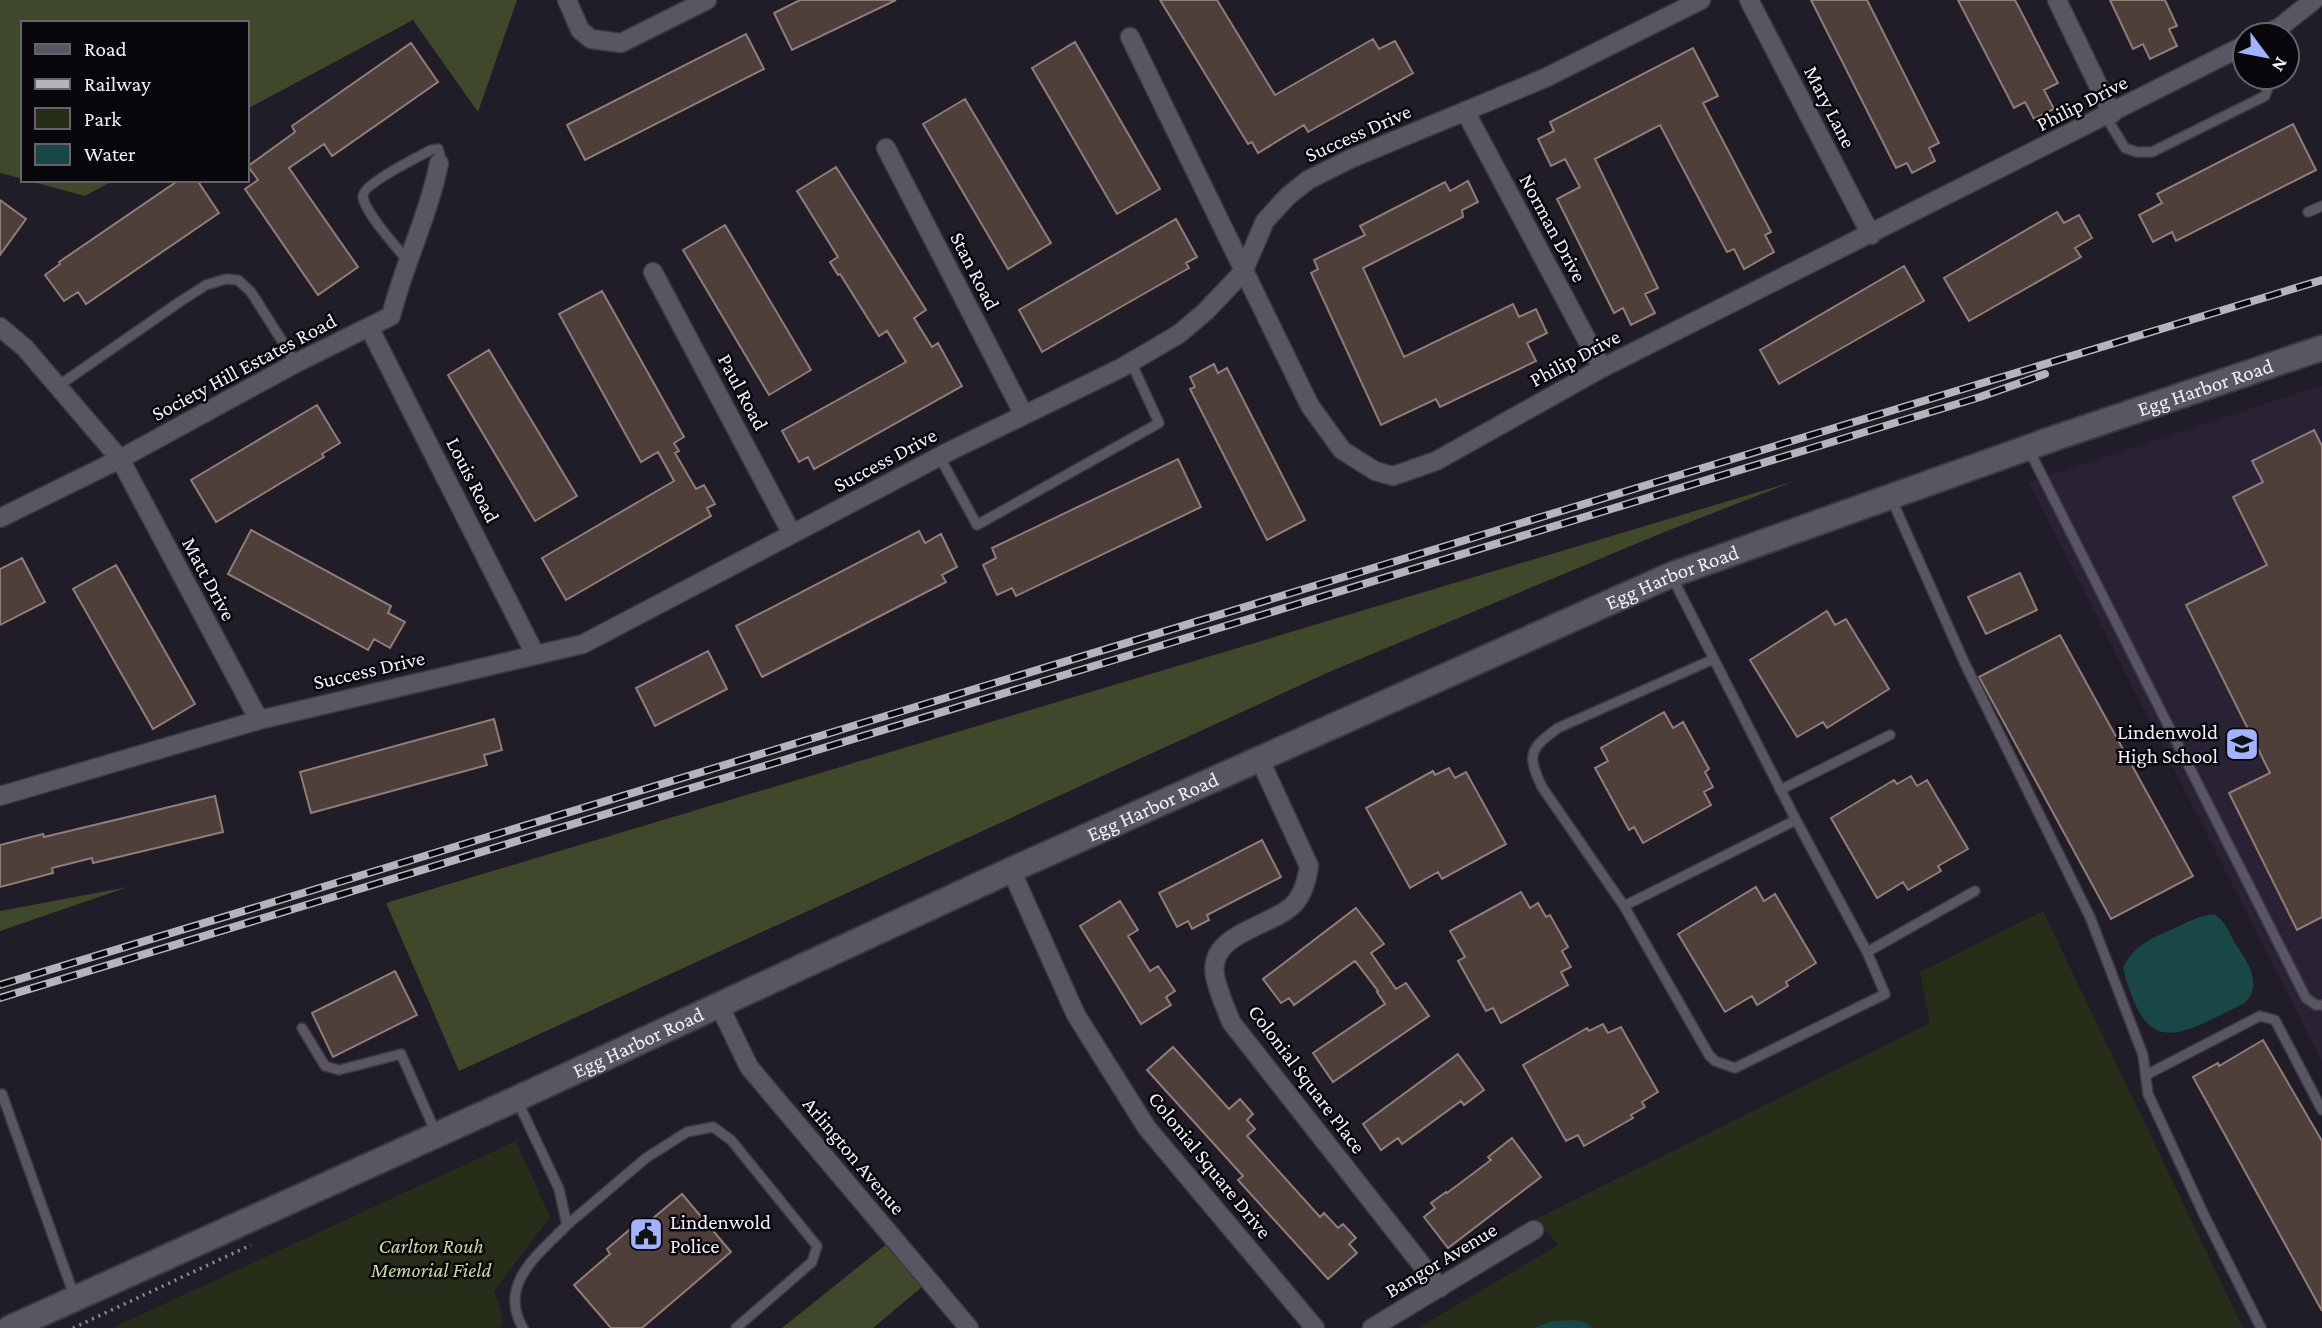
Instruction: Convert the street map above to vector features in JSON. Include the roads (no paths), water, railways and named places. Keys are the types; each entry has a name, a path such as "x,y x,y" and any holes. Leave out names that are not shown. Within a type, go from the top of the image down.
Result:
{"street":[{"path":"567,0 580,30 591,39 621,43 707,0"},
{"name":"Success Drive","path":"0,796 259,720 583,644 939,457 1131,362 1179,334 1206,311 1243,272 1265,221 1288,196 1308,180 1350,159 1545,78 1701,0"},
{"name":"Mary Lane","path":"1749,0 1871,234"},
{"path":"2056,0 2109,115"},
{"path":"2288,21 2314,0"},
{"name":"Philip Drive","path":"1130,37 1310,406 1342,450 1375,471 1393,476 1437,461 1602,368 2231,53"},
{"name":"Norman Drive","path":"1465,111 1602,368"},
{"name":"Stan Road","path":"886,148 1024,415"},
{"path":"407,260 431,194 439,163"},
{"name":"Society Hill Estates Road","path":"0,518 120,459 296,363 391,316 407,260"},
{"name":"Paul Road","path":"653,272 792,534"},
{"path":"0,327 25,348 120,459"},
{"name":"Louis Road","path":"369,327 535,654"},
{"name":"Egg Harbor Road","path":"10,1328 516,1099 1011,870 1671,575 2027,447 2322,348"},
{"name":"Matt Drive","path":"120,459 259,720"},
{"name":"Colonial Square Place","path":"1259,758 1309,866 1307,883 1293,905 1227,942 1216,959 1215,975 1231,1022 1440,1288"},
{"name":"Colonial Square Drive","path":"1011,870 1076,1015 1147,1128 1315,1328"},
{"name":"Arlington Avenue","path":"719,1005 749,1067 969,1328"},
{"name":"Bangor Avenue","path":"1371,1328 1535,1230"}],"lane":[{"path":"2109,115 2125,148 2137,152 2152,152 2264,96 2266,91"},
{"path":"407,260 384,234 365,203 364,191 380,178 431,150 438,149 439,163"},
{"path":"2308,212 2322,206"},
{"path":"58,386 206,285 226,279 238,280 251,292 296,363"},
{"path":"939,457 976,525 1159,423 1131,362"},
{"path":"2027,447 2306,998 2316,1005 2322,1005"},
{"path":"1891,496 1965,664 2090,917 2143,1055 2148,1094 2204,1215 2261,1328"},
{"path":"1671,575 1714,659 1780,790 1867,952 1885,994 1735,1068 1729,1068 1709,1055 1624,906 1542,787 1532,766 1534,751 1540,741 1558,728 1714,659"},
{"path":"1780,790 1890,735"},
{"path":"1624,906 1796,820"},
{"path":"1867,952 1975,891"},
{"path":"2146,1075 2260,1016 2275,1020 2322,1110"},
{"path":"302,1028 325,1066 339,1070 401,1054 437,1135"},
{"path":"2,1094 76,1299"},
{"path":"516,1099 559,1189 567,1225"},
{"path":"523,1328 515,1315 515,1290 526,1269 567,1225 646,1158 687,1132 713,1127 731,1140 817,1246 812,1262 736,1328"}],"water":[{"path":"2214,914 2225,924 2249,966 2253,981 2250,996 2245,1003 2201,1025 2168,1033 2154,1029 2132,998 2123,968 2127,960 2150,940 2193,920"},
{"path":"1554,1321 1584,1322 1594,1328 1532,1328"}],"railway":[{"path":"0,985 2322,280"},
{"path":"0,998 1980,397 2045,374"}],"place":[{"name":"Lindenwold High School","path":"2242,744"},
{"name":"Lindenwold Police","path":"646,1234"}],"park label":[{"name":"Carlton Rouh Memorial Field","path":"431,1258"}]}
